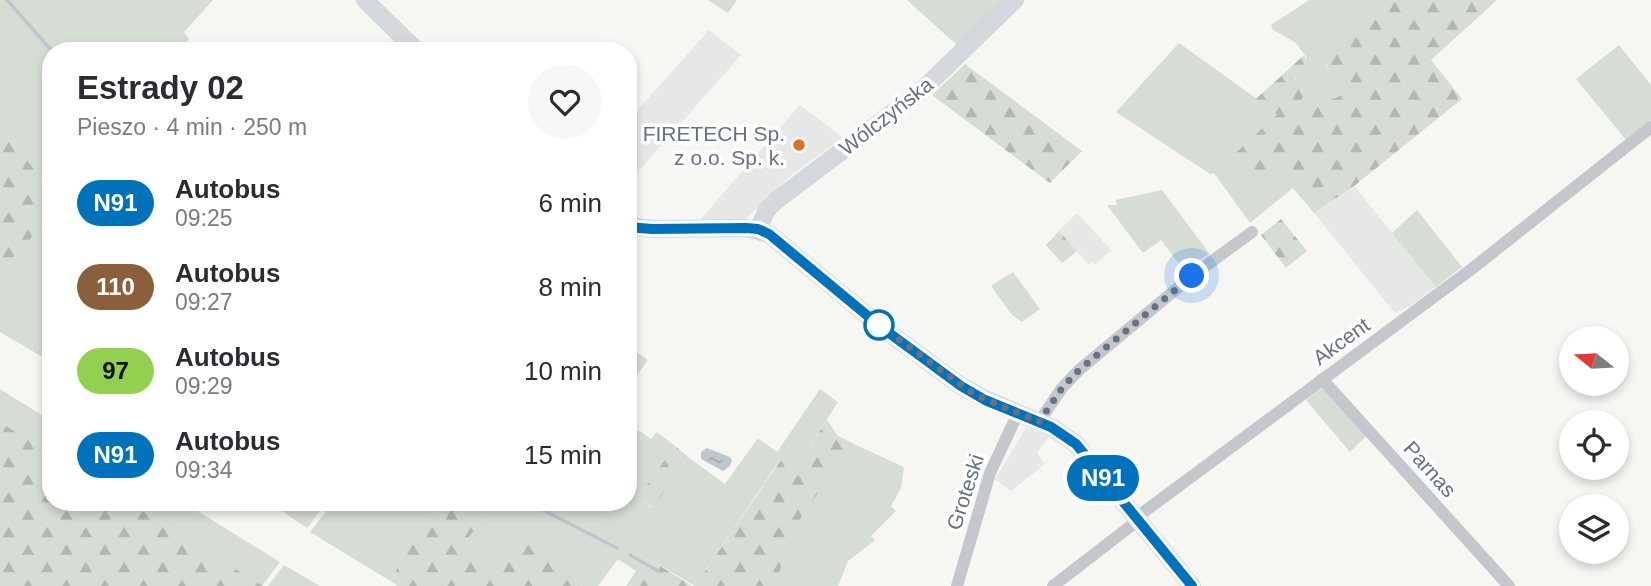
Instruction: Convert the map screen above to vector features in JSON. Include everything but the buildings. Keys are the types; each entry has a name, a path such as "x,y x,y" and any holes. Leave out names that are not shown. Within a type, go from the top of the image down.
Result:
{"main road":[{"path":"365,0 408,42"},
{"name":"Wólczyńska","path":"758,229 767,210 777,200 911,100 1015,0"},
{"path":"637,227 758,229 774,238 881,327 961,386 985,400 1039,422 1076,444 1192,586"}],"street":[{"name":"Akcent","path":"1053,586 1141,514 1473,268 1651,127"},
{"path":"1039,422 1062,388 1079,370 1192,276 1252,232"},
{"name":"Parnas","path":"1322,379 1509,586"},
{"name":"Groteski","path":"957,586 990,473 1018,413"}],"shaded area":[{"path":"709,30 741,55 637,173 637,111"},
{"path":"800,105 843,138 794,173 746,219 699,221"},
{"path":"1354,186 1436,287 1410,306 1395,313 1314,213"},
{"path":"1077,213 1111,250 1095,265 1093,262 1089,265 1059,231"},
{"path":"1026,428 1050,435 1037,453 1045,464 1011,491 995,479"}],"green space":[{"path":"0,0 213,0 184,32 189,39 186,42 42,42 42,178 0,128"},
{"path":"708,0 737,0 728,13"},
{"path":"907,0 1003,0 957,45"},
{"path":"1309,0 1358,0 1374,18 1353,35 1325,65 1344,88 1341,95 1319,104 1303,123 1288,106 1300,102 1303,90 1297,84 1295,75 1307,58 1296,43 1273,30 1271,25"},
{"path":"1358,0 1497,0 1431,60 1462,99 1354,186 1314,213 1277,169 1255,188 1231,157 1277,115 1256,99 1304,55 1306,60 1295,78 1304,95 1300,102 1288,106 1303,123 1319,104 1341,95 1344,88 1330,72 1326,59 1327,54 1373,19"},
{"path":"1179,43 1278,114 1277,169 1293,188 1250,223 1214,173 1210,174 1116,112"},
{"path":"1619,45 1651,85 1651,120 1626,140 1576,79"},
{"path":"965,64 1082,151 1050,183 932,95"},
{"path":"0,128 42,178 42,226 6,265 0,258"},
{"path":"1162,190 1209,253 1185,272 1161,240 1143,253 1107,205 1117,205 1116,200"},
{"path":"1417,210 1462,267 1436,287 1392,233"},
{"path":"1281,219 1307,251 1286,268 1261,235"},
{"path":"42,226 42,357 0,332 0,258 6,264"},
{"path":"1059,231 1077,251 1062,263 1046,245"},
{"path":"1013,272 1040,309 1022,322 1012,315 991,286"},
{"path":"637,352 648,360 637,375"},
{"path":"1322,388 1368,434 1350,452 1306,400"},
{"path":"0,389 42,415 42,448 0,422"},
{"path":"820,389 838,402 795,470 780,460 695,586 649,559 630,586 626,586 636,571 618,559 598,586 582,586 574,576 568,558 497,576 467,555 462,547 488,511 637,511 637,498 652,508 688,457 725,484 758,438 777,452"},
{"path":"827,420 838,436 856,445 791,532 800,537 783,561 775,586 695,586 781,460 795,470"},
{"path":"0,422 42,448 42,511 142,511 263,586 0,586"},
{"path":"637,429 651,439 657,432 675,446 637,498"},
{"path":"856,445 904,467 901,488 891,506 896,511 871,536 875,540 848,561 838,586 775,586 783,561 799,537 790,533"},
{"path":"675,446 688,457 653,508 637,498"},
{"path":"142,511 198,511 280,562 262,586"},
{"path":"282,511 320,511 307,528"},
{"path":"326,511 434,511 412,539 392,582 310,532"},
{"path":"434,511 488,511 462,547 467,555 496,575 526,535 568,558 574,576 582,586 398,586 392,582 407,548"},
{"path":"649,559 692,586 630,586"},
{"path":"284,565 320,586 268,586"}],"water":[{"path":"707,448 730,457 730,466 723,471 701,459 701,452"}],"waterway":[{"path":"7,0 44,42"},
{"path":"545,511 617,548"},
{"path":"630,555 658,571"}],"bus line":[{"name":"N91","path":"637,228 746,228 769,234 881,327 961,386 985,400 1051,427 1076,444 1192,586"}],"place":[{"name":"FIRETECH Sp. z o.o. Sp. k.","path":"799,145"}],"route":[{"path":"879,325 974,394 1039,422 1062,388 1079,370 1192,276"}]}
